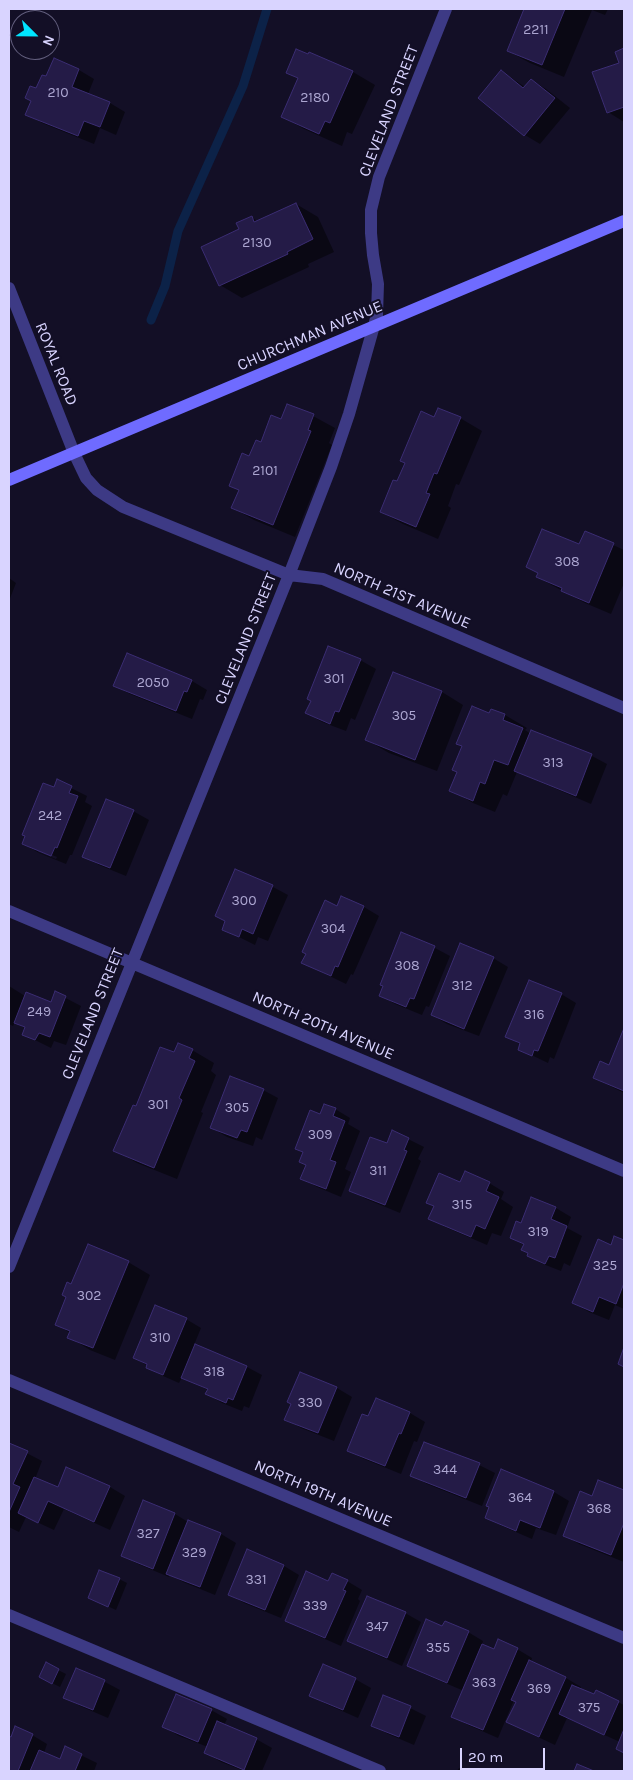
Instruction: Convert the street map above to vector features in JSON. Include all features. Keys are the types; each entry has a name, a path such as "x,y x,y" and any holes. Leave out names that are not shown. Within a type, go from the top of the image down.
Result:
{"main road":[{"name":"CHURCHMAN AVENUE","path":"9,480 624,221"}],"street":[{"name":"CLEVELAND STREET","path":"9,1267 289,575 349,414 378,307 378,284 373,255 371,210 379,177 446,9"},
{"name":"ROYAL ROAD","path":"9,288 74,453"},
{"name":"NORTH 21ST AVENUE","path":"74,453 86,478 97,490 123,507 289,575 323,579 624,708"},
{"name":"NORTH 20TH AVENUE","path":"9,911 624,1171"},
{"name":"NORTH 19TH AVENUE","path":"9,1380 624,1638"},
{"path":"9,1615 380,1771"}],"building":[{"path":"524,9 565,9 542,65 507,51"},
{"path":"624,48 624,107 607,113 592,72 619,63 615,52"},
{"path":"296,49 308,54 309,52 353,71 330,123 325,121 319,134 281,117 298,78 286,73"},
{"path":"53,60 59,60 79,69 72,87 110,102 100,127 84,121 78,136 25,115 31,101 25,98 30,86 36,88 42,75 46,76"},
{"path":"501,70 523,88 531,79 555,98 524,136 478,98"},
{"path":"296,203 313,239 287,252 288,254 219,286 201,247 239,229 236,223 252,216 254,222"},
{"path":"287,404 314,414 308,430 311,431 273,525 231,508 239,490 229,486 242,453 249,456 256,440 261,442 271,415 281,419"},
{"path":"438,408 461,417 437,474 434,473 426,493 430,494 416,527 380,512 393,480 397,481 405,463 400,461 421,411 434,417"},
{"path":"542,529 579,544 585,531 614,543 589,603 561,591 562,588 536,577 538,573 526,567"},
{"path":"328,646 361,659 339,712 335,711 330,724 305,713 311,701 307,699"},
{"path":"127,653 192,680 187,692 184,691 176,711 113,686"},
{"path":"393,672 442,691 415,760 365,740"},
{"path":"472,706 489,713 491,709 505,714 503,720 523,728 508,765 494,760 485,784 480,782 473,801 449,791 457,772 452,770 462,746 456,744"},
{"path":"531,730 592,754 576,796 514,771"},
{"path":"57,779 72,786 69,793 78,796 57,848 55,847 51,856 22,844 25,836 22,835 43,783 54,787"},
{"path":"106,799 134,810 110,868 82,857"},
{"path":"235,869 273,885 253,934 242,929 239,937 222,930 225,921 215,916"},
{"path":"341,896 364,906 338,967 335,966 331,976 301,963 306,954 302,952 325,900 337,906"},
{"path":"401,932 435,946 414,999 410,998 406,1007 379,996 383,986 380,985"},
{"path":"460,943 494,957 464,1029 431,1015"},
{"path":"529,980 562,993 538,1051 534,1050 532,1056 518,1050 520,1043 505,1037"},
{"path":"55,991 66,996 50,1037 39,1033 35,1040 22,1035 25,1027 14,1023 26,992 51,1002"},
{"path":"624,1028 624,1091 593,1078 600,1061 609,1065"},
{"path":"178,1043 193,1049 189,1058 195,1061 179,1098 182,1100 154,1168 113,1151 133,1105 136,1106 160,1047 174,1052"},
{"path":"230,1076 264,1089 247,1132 241,1130 237,1138 210,1128"},
{"path":"324,1104 336,1108 333,1116 345,1121 330,1160 336,1162 326,1189 300,1179 306,1165 299,1162 303,1152 295,1149 310,1110 320,1114"},
{"path":"392,1130 409,1138 404,1150 407,1151 385,1205 349,1191 370,1137 387,1143"},
{"path":"465,1171 490,1182 486,1191 499,1197 485,1229 476,1225 471,1237 428,1219 434,1206 426,1203 439,1173 460,1182"},
{"path":"531,1197 556,1207 551,1219 567,1226 555,1258 549,1256 545,1264 527,1256 528,1253 521,1250 524,1244 510,1238 516,1221 521,1223"},
{"path":"614,1236 624,1240 624,1283 616,1304 599,1297 593,1312 572,1303 598,1239 611,1245"},
{"path":"88,1244 129,1261 93,1348 67,1338 70,1331 55,1325 66,1297 62,1295 67,1282 71,1284"},
{"path":"155,1305 187,1318 163,1375 146,1368 147,1364 133,1358"},
{"path":"195,1344 247,1366 233,1400 228,1398 226,1403 205,1394 208,1389 181,1378"},
{"path":"624,1347 624,1367 618,1364"},
{"path":"300,1372 337,1387 318,1433 284,1420 291,1404 287,1402"},
{"path":"376,1398 410,1412 385,1466 347,1451 362,1414 368,1416"},
{"path":"424,1442 480,1463 466,1498 410,1476"},
{"path":"9,1443 28,1451 13,1484 20,1487 9,1512"},
{"path":"66,1467 110,1486 94,1522 48,1501 38,1523 18,1513 34,1477 58,1487"},
{"path":"501,1469 554,1491 540,1528 520,1520 516,1531 485,1518 489,1507 486,1506"},
{"path":"598,1480 624,1490 624,1523 611,1555 563,1536 580,1491 592,1496"},
{"path":"143,1500 175,1513 153,1569 121,1556"},
{"path":"188,1520 221,1533 200,1587 166,1574"},
{"path":"247,1549 284,1565 265,1610 228,1595"},
{"path":"99,1570 120,1578 108,1607 88,1598"},
{"path":"306,1571 328,1581 332,1573 348,1580 343,1590 346,1591 325,1638 285,1621"},
{"path":"367,1596 406,1612 387,1658 347,1641"},
{"path":"426,1619 442,1626 445,1621 469,1631 447,1683 407,1666"},
{"path":"498,1639 518,1648 483,1730 451,1717 482,1644 494,1649"},
{"path":"529,1660 566,1677 539,1737 506,1722 516,1702 511,1700"},
{"path":"46,1662 59,1669 52,1684 39,1677"},
{"path":"323,1664 356,1678 343,1710 309,1696"},
{"path":"76,1668 105,1680 93,1710 63,1698"},
{"path":"572,1685 594,1694 596,1690 619,1701 604,1735 559,1714"},
{"path":"176,1694 212,1709 198,1742 162,1727"},
{"path":"383,1695 411,1706 399,1737 371,1726"},
{"path":"217,1721 257,1738 244,1770 204,1753"},
{"path":"15,1726 33,1734 18,1771 9,1771 9,1736 11,1737"},
{"path":"624,1729 624,1753 616,1749"},
{"path":"65,1746 82,1754 75,1771 30,1771 39,1750 60,1759"},
{"path":"577,1764 594,1771 574,1771"}],"waterway":[{"path":"151,320 165,286 178,231 243,86 267,9"}]}
